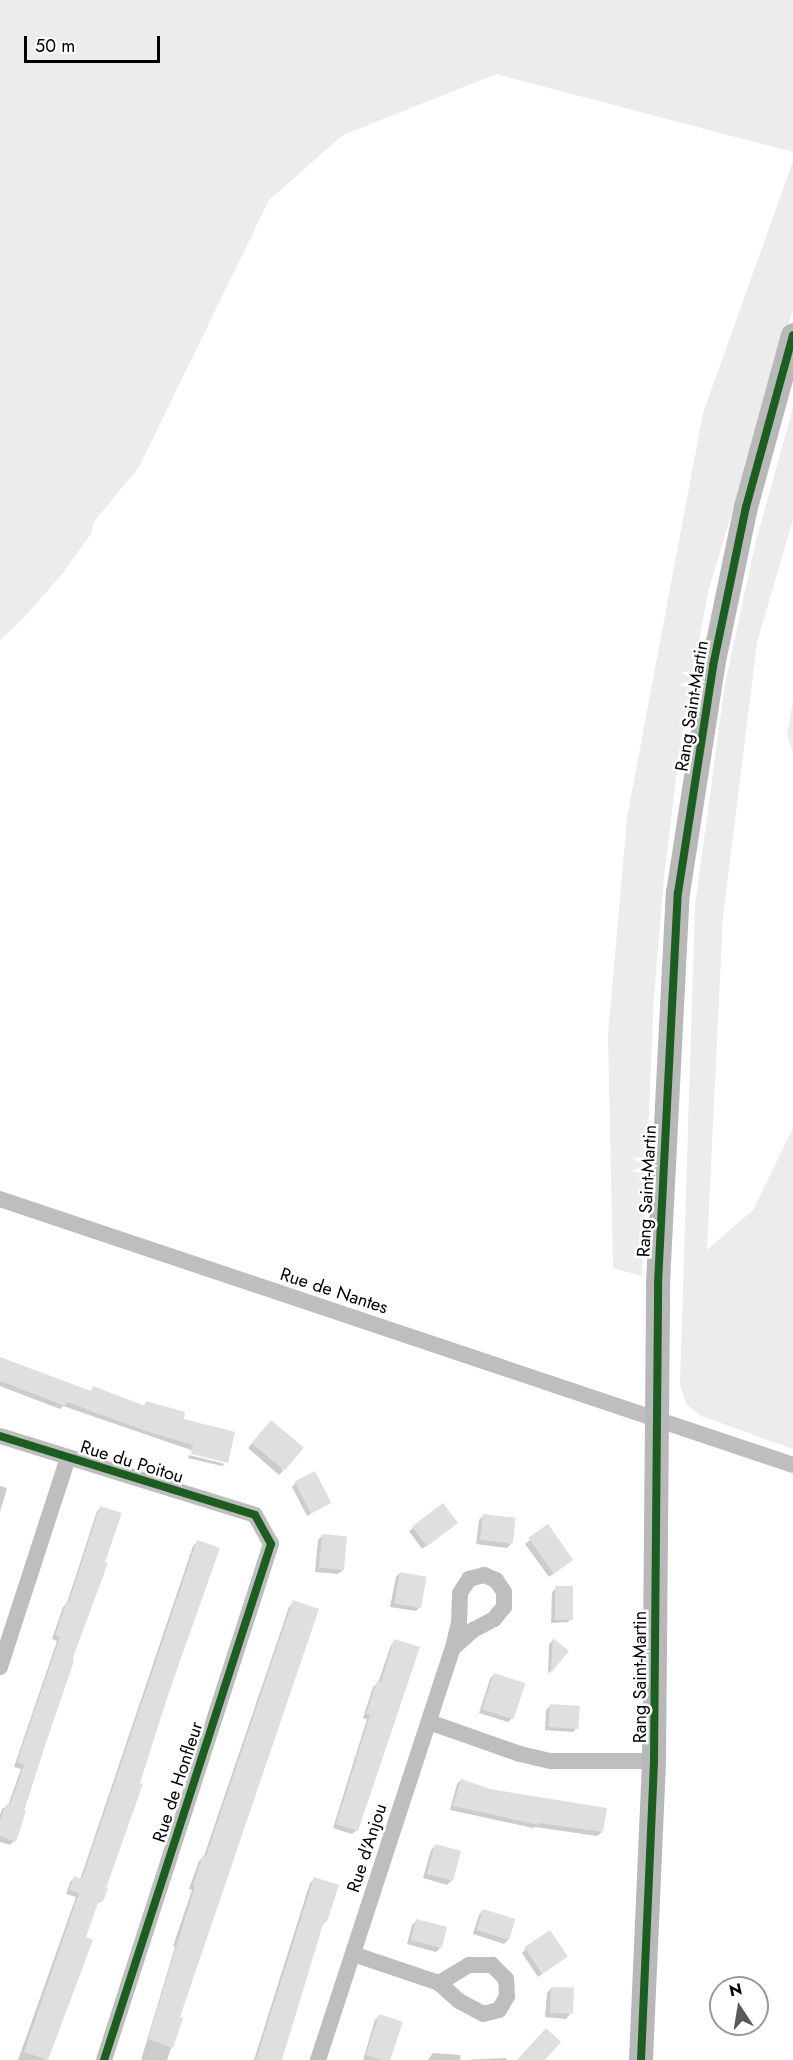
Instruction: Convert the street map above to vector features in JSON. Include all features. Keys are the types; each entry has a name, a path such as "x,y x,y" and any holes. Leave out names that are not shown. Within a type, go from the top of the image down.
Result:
{"street":[{"name":"Rang Saint-Martin","path":"641,2060 654,1761 658,1283 678,893 713,666 746,507 793,335"},
{"name":"Rue de Nantes","path":"0,1200 793,1465"},
{"name":"Rue du Poitou","path":"0,1436 255,1515"},
{"path":"0,1666 68,1458"},
{"name":"Rue de Honfleur","path":"104,2060 271,1544 255,1515"},
{"name":"Rue d'Anjou","path":"318,2060 453,1648"},
{"path":"429,1722 512,1752 551,1761 654,1761"},
{"path":"353,1954 439,1983"}],"shaded area":[{"path":"0,0 793,0 793,152 496,74 343,135 269,200 139,467 93,523 91,534 63,573 18,624 0,640"},
{"path":"793,161 793,309 708,592 680,745 664,878 654,996 642,1276 613,1268 608,1035 627,818 703,413"},
{"path":"793,407 793,520 757,642 723,917 707,1250 753,1210 793,1128 793,1449 701,1416 686,1404 680,1384 695,905 725,684 755,545"},
{"path":"793,700 793,753 787,735"}],"building":[{"path":"0,1357 91,1391 93,1386 145,1406 146,1401 185,1412 184,1419 235,1432 228,1463 191,1454 193,1445 143,1430 67,1402 65,1406 0,1381"},
{"path":"271,1420 304,1448 285,1471 252,1443"},
{"path":"315,1471 331,1503 311,1514 295,1481"},
{"path":"443,1503 458,1523 427,1546 412,1526"},
{"path":"100,1506 122,1513 105,1562 108,1563 72,1660 74,1661 23,1810 26,1811 16,1842 0,1836 0,1820 6,1804 10,1805 24,1765 17,1762 60,1637 55,1635 67,1601 69,1602"},
{"path":"483,1514 516,1518 513,1544 480,1540"},
{"path":"548,1524 573,1560 554,1574 528,1538"},
{"path":"322,1534 347,1536 344,1570 319,1568"},
{"path":"197,1540 220,1548 168,1695 140,1783 143,1784 106,1888 108,1888 103,1902 99,1900 86,1937 93,1940 48,2060 24,2052 79,1893 69,1890 74,1876 82,1879"},
{"path":"400,1572 427,1577 421,1608 394,1604"},
{"path":"555,1586 573,1586 573,1620 555,1620"},
{"path":"293,1600 319,1609 180,2017 183,2018 173,2048 148,2039 195,1886 193,1885 203,1855 206,1856"},
{"path":"553,1638 569,1651 551,1673"},
{"path":"394,1639 420,1647 358,1831 336,1824 370,1715 366,1714 377,1681 381,1682"},
{"path":"494,1673 525,1683 514,1719 482,1709"},
{"path":"550,1704 580,1706 578,1729 548,1727"},
{"path":"461,1779 490,1789 607,1808 603,1832 539,1823 539,1825 453,1806"},
{"path":"435,1844 461,1851 453,1881 427,1874"},
{"path":"314,1877 339,1885 327,1922 324,1921 282,2060 256,2060"},
{"path":"483,1909 516,1919 509,1940 477,1930"},
{"path":"416,1919 447,1927 442,1948 411,1940"},
{"path":"550,1930 568,1957 542,1974 524,1947"},
{"path":"551,1987 574,1988 573,2014 550,2013"},
{"path":"379,2014 403,2022 390,2060 381,2060 366,2055"},
{"path":"546,2028 561,2042 545,2060 517,2060"}],"cycle path":[{"path":"641,2060 654,1761 658,1283 678,893 713,666 746,507 793,335"},
{"path":"0,1436 255,1515 271,1544 104,2060"}]}
